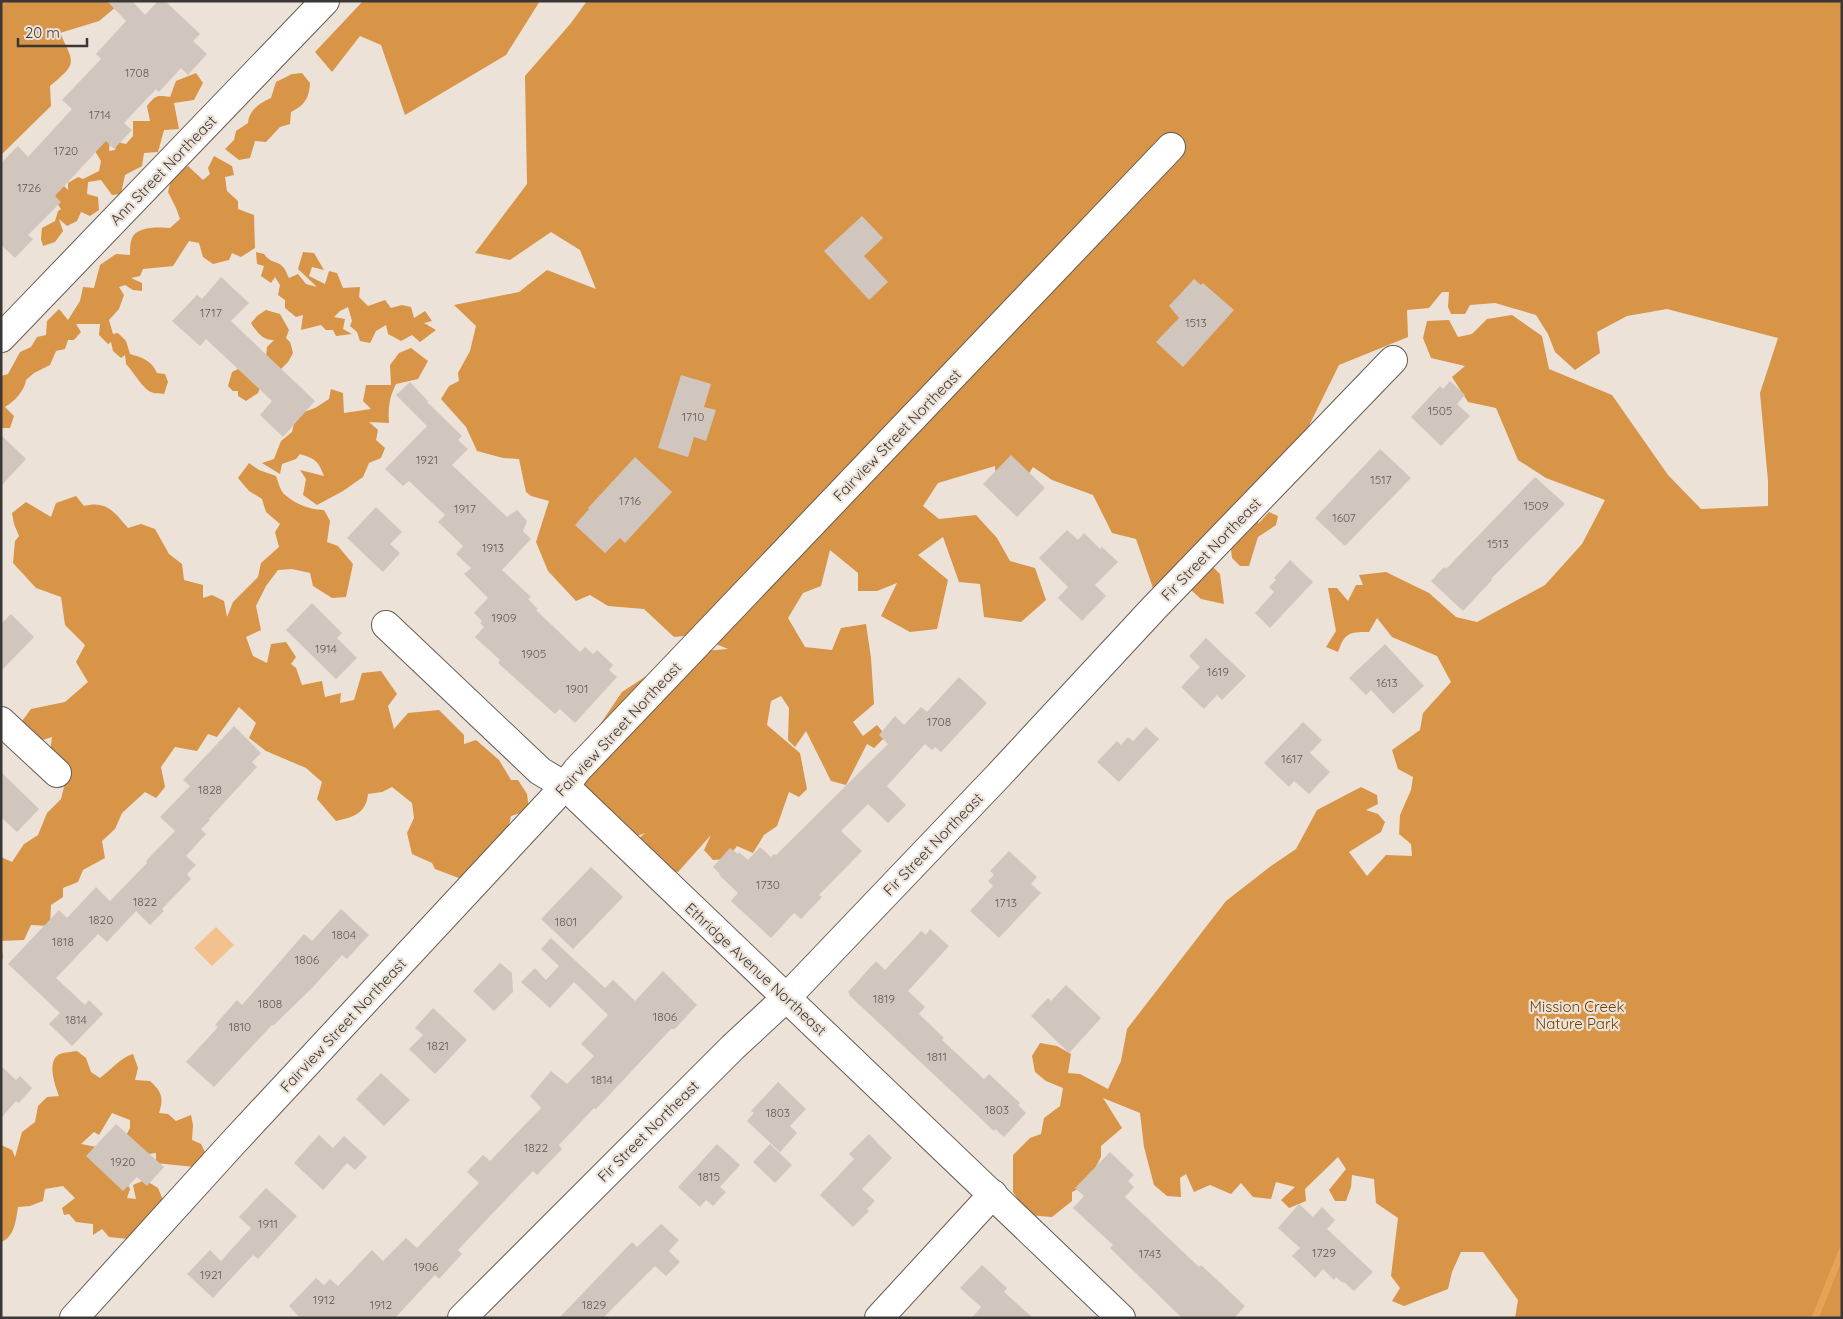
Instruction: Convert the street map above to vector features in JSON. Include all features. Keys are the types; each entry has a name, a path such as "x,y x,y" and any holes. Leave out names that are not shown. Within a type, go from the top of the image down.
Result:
{"street":[{"name":"Ann Street Northeast","path":"1,338 325,1"},
{"name":"Fairview Street Northeast","path":"74,1318 245,1130 565,786 577,770 1171,147"},
{"name":"Fir Street Northeast","path":"462,1318 733,1047 787,998 998,776 1154,608 1393,360"},
{"name":"Ethridge Avenue Northeast","path":"386,625 540,771 565,786 1121,1318"},
{"path":"1,721 57,773"},
{"path":"879,1318 992,1194"}],"shaded area":[{"path":"216,927 234,945 212,966 194,948"}],"green space":[{"path":"1,1 123,1 99,21 60,33 69,52 71,63 65,73 50,86 51,106 1,155"},
{"path":"363,1 540,1 506,55 405,115 381,45 360,36 332,72 315,52"},
{"name":"Mission Creek Nature Park","path":"587,1 1842,1 1842,1318 1515,1318 1518,1300 1483,1252 1461,1252 1452,1272 1448,1289 1404,1306 1392,1301 1400,1288 1391,1276 1398,1218 1376,1203 1374,1179 1352,1175 1351,1187 1346,1201 1335,1201 1329,1190 1346,1169 1338,1157 1305,1189 1306,1201 1289,1208 1281,1200 1295,1187 1276,1182 1271,1199 1253,1197 1241,1183 1231,1194 1210,1185 1194,1192 1186,1174 1180,1178 1181,1197 1167,1196 1154,1185 1144,1147 1140,1113 1103,1098 1122,1128 1101,1146 1101,1157 1086,1185 1072,1192 1072,1201 1052,1217 1028,1215 1013,1192 1013,1155 1030,1138 1041,1134 1044,1118 1060,1106 1063,1088 1046,1081 1035,1072 1032,1056 1040,1043 1057,1046 1071,1054 1068,1073 1080,1074 1108,1089 1121,1061 1127,1029 1226,901 1296,849 1317,810 1361,787 1377,795 1378,804 1366,810 1378,814 1385,822 1381,832 1349,852 1367,876 1386,855 1412,856 1411,844 1399,834 1400,815 1411,790 1413,777 1398,769 1392,750 1420,730 1423,713 1451,682 1437,656 1392,637 1377,618 1369,632 1356,632 1345,637 1338,652 1326,647 1336,631 1328,588 1337,588 1348,601 1356,585 1363,585 1359,575 1386,572 1429,593 1456,617 1477,622 1545,585 1582,544 1605,500 1546,478 1518,460 1496,408 1468,402 1452,377 1465,366 1431,358 1423,338 1427,321 1449,320 1458,337 1472,334 1487,319 1512,315 1542,336 1549,369 1612,395 1668,475 1701,509 1768,506 1768,481 1760,393 1778,338 1667,309 1627,316 1597,332 1600,353 1575,370 1555,352 1548,334 1536,315 1495,303 1470,305 1465,314 1451,314 1448,307 1449,292 1442,292 1429,308 1407,310 1408,337 1339,365 1290,464 1268,488 1258,524 1269,512 1278,516 1276,525 1258,537 1249,566 1240,566 1232,558 1231,549 1250,530 1236,515 1207,561 1220,574 1224,604 1201,599 1191,590 1182,595 1159,599 1153,588 1136,539 1112,533 1093,495 1052,480 1033,467 1021,487 996,481 995,466 938,483 923,506 939,519 976,515 997,538 1010,561 1035,568 1046,600 1021,622 984,617 980,584 959,582 943,537 918,555 948,580 937,629 910,632 881,616 897,583 877,591 858,591 858,573 830,550 821,586 803,593 788,618 805,647 832,650 841,628 866,624 871,658 874,704 853,722 863,736 877,725 886,736 874,748 867,744 846,785 831,781 806,731 795,747 788,740 789,708 781,696 771,701 767,725 800,753 807,789 799,797 789,792 777,826 764,835 753,853 737,846 727,859 713,860 704,850 711,835 678,872 657,870 632,845 645,833 629,839 585,791 577,755 592,750 599,726 622,692 681,653 728,649 694,635 674,637 644,609 608,606 590,595 576,601 548,571 536,542 549,501 531,496 526,492 519,459 503,458 477,451 466,427 441,399 449,386 459,381 458,373 470,351 476,326 454,305 519,292 547,270 596,289 580,250 551,232 510,260 475,253 527,184 525,76 571,23"},
{"path":"196,73 203,83 194,100 174,103 179,129 164,130 158,152 144,153 142,166 125,175 121,194 112,195 101,180 88,182 87,194 98,197 99,210 90,216 81,212 77,221 67,226 59,219 63,231 55,242 43,246 41,239 42,228 55,221 58,211 61,209 56,202 55,194 64,186 68,190 68,183 78,177 83,179 99,171 101,161 92,146 110,139 109,151 115,150 117,142 126,144 133,136 133,121 150,121 147,106 152,100 159,96 170,97 176,81"},
{"path":"302,73 310,83 309,93 303,104 291,112 290,124 280,127 266,142 255,141 250,158 239,160 225,149 234,140 236,131 248,123 250,114 259,105 271,98 276,82 292,74"},
{"path":"214,156 232,166 234,175 225,177 227,191 238,201 238,209 254,215 255,248 241,257 232,253 229,260 213,264 203,257 199,243 189,241 173,266 143,269 140,276 131,278 142,283 142,291 133,290 125,285 119,287 124,295 119,309 109,320 113,334 118,333 126,341 130,354 146,360 157,373 165,374 168,382 164,394 152,393 145,387 126,364 125,355 121,358 113,351 111,342 108,344 99,335 100,324 76,324 81,332 74,340 68,340 65,349 56,351 50,365 34,373 26,380 24,388 5,407 14,416 10,428 1,428 1,376 8,374 20,352 31,347 37,337 46,335 47,321 59,309 68,320 80,301 83,287 94,288 100,265 116,254 130,255 132,238 138,231 149,228 170,228 180,219 168,192 171,179 188,166 203,180 210,174 208,168"},
{"path":"256,252 264,254 281,265 289,278 298,274 306,284 317,287 298,269 303,252 314,253 324,270 312,267 309,276 325,284 329,271 337,273 343,288 360,287 359,297 368,306 385,300 391,308 402,305 411,307 414,318 425,311 432,321 424,323 436,330 420,342 412,335 401,341 388,334 386,325 376,331 370,343 360,341 357,332 350,326 352,321 348,307 334,317 345,319 343,329 352,334 336,336 333,330 326,330 321,325 301,330 303,315 296,317 285,308 285,300 278,295 280,285 275,277 271,283 261,276 264,266 257,264"},
{"path":"266,310 280,314 289,330 286,338 290,342 293,353 281,369 266,357 267,347 274,340 263,337 251,323"},
{"path":"411,348 428,361 418,379 396,384 389,403 389,423 369,422 378,430 376,440 385,448 381,458 369,463 363,477 343,491 317,505 303,495 306,479 300,470 324,476 315,461 300,454 296,459 282,464 280,474 262,463 274,459 281,441 292,432 296,415 315,408 329,399 331,389 343,393 344,413 371,409 363,401 366,385 391,385 390,365 399,353"},
{"path":"240,368 261,385 258,393 246,401 238,396 238,391 233,391 228,386 232,372"},
{"path":"249,463 259,470 276,476 281,490 288,498 308,508 324,510 330,521 327,542 338,546 353,564 346,597 332,598 313,586 310,573 292,569 278,570 266,586 256,606 261,630 246,637 253,656 267,663 271,644 286,642 296,657 291,664 296,668 302,685 322,681 325,697 341,693 340,703 354,700 362,673 381,671 397,694 388,706 394,729 408,713 439,710 464,735 464,744 476,740 499,760 511,780 518,780 527,794 529,810 511,816 508,830 464,880 435,869 432,863 412,854 407,833 414,818 412,803 392,787 382,792 368,794 365,806 358,814 336,821 317,799 322,782 306,768 266,751 249,738 256,723 239,707 217,737 208,734 197,751 175,747 161,767 165,787 156,798 145,792 122,813 115,829 102,841 105,858 83,870 78,882 63,888 63,897 51,905 50,926 31,925 24,940 1,941 1,857 12,862 24,844 38,835 47,813 61,799 67,775 49,760 52,737 30,744 19,725 31,709 65,702 88,682 76,662 85,645 65,625 61,597 36,588 13,563 15,541 19,536 12,513 26,502 51,517 56,503 76,496 84,506 99,505 109,509 128,528 141,524 155,529 169,554 182,564 184,580 203,585 203,598 212,595 224,601 227,617 233,602 258,577 261,563 279,547 275,532 280,524 266,512 262,499 249,491 238,478"},
{"path":"1,941 3,958 1,959"},
{"path":"77,1051 86,1058 91,1072 100,1078 120,1061 133,1054 138,1068 135,1080 150,1081 157,1089 162,1099 159,1113 168,1114 176,1121 191,1115 193,1125 192,1140 201,1144 207,1156 194,1167 156,1163 156,1153 149,1154 122,1143 130,1128 130,1120 112,1113 99,1135 94,1132 81,1144 107,1149 130,1189 127,1198 136,1199 133,1185 145,1180 158,1188 163,1200 128,1239 109,1237 102,1229 93,1235 93,1224 76,1222 69,1214 64,1215 62,1208 75,1198 63,1186 45,1189 43,1201 30,1206 18,1207 12,1232 6,1240 1,1242 1,1145 12,1150 15,1157 22,1132 35,1122 38,1106 47,1097 59,1096 53,1073 53,1062 62,1053"}],"building":[{"path":"107,1 132,1 145,15 158,1 165,1 200,34 193,41 207,54 188,75 181,68 159,92 156,89 124,123 132,130 114,149 106,141 55,196 61,202 28,235 33,239 15,258 1,245 1,163 18,146 28,157 72,109 62,100 101,59 96,54 126,21"},
{"path":"862,216 883,238 864,256 888,282 869,300 824,251"},
{"path":"221,277 249,303 231,321 315,401 283,437 260,415 272,401 206,339 200,346 172,321 197,295 202,299"},
{"path":"1194,279 1201,285 1203,283 1234,310 1183,367 1156,342 1179,318 1169,306"},
{"path":"681,375 711,384 704,407 716,410 706,441 694,437 688,457 658,448"},
{"path":"1450,381 1465,395 1457,404 1470,416 1441,446 1411,417 1440,386 1443,389"},
{"path":"410,382 427,402 462,436 458,440 468,449 452,465 507,517 517,510 527,521 523,531 531,539 502,570 531,597 528,599 538,609 536,610 580,652 585,647 593,654 597,650 613,665 609,670 617,677 575,723 560,709 555,714 498,663 500,660 475,637 484,627 480,623 482,621 474,613 488,598 464,574 471,568 456,554 463,546 438,522 445,515 409,481 403,486 385,469 427,426 396,395"},
{"path":"1,435 26,459 1,486"},
{"path":"1380,449 1411,478 1345,546 1315,518"},
{"path":"1011,455 1045,488 1017,517 983,484"},
{"path":"635,457 672,492 625,543 620,538 605,553 575,525"},
{"path":"1535,477 1565,504 1491,579 1463,611 1431,581 1444,567 1446,569"},
{"path":"376,507 402,532 390,544 400,553 383,572 347,538"},
{"path":"1067,530 1078,540 1084,533 1100,549 1102,547 1118,562 1095,585 1106,596 1082,621 1058,598 1068,587 1039,558"},
{"path":"1290,560 1313,582 1270,628 1255,613 1274,592 1269,587 1276,580 1274,578"},
{"path":"312,603 342,633 337,638 357,658 336,679 286,630"},
{"path":"11,614 34,637 1,671 1,624"},
{"path":"1206,638 1246,676 1222,700 1217,695 1204,709 1181,687 1200,667 1189,656"},
{"path":"1385,644 1424,686 1393,714 1371,690 1366,695 1349,678"},
{"path":"959,677 987,703 941,752 935,747 932,750 925,744 887,786 906,805 888,823 868,804 841,831 862,851 819,895 822,897 801,919 794,913 771,938 731,901 738,893 713,867 730,848 738,854 739,852 748,860 760,847 771,857 774,854 776,855 888,744 879,735 895,716 904,725 921,707 927,712"},
{"path":"1303,722 1322,740 1310,753 1330,772 1309,794 1294,781 1289,787 1264,763"},
{"path":"234,726 261,753 252,762 257,767 201,829 206,834 186,856 196,865 187,874 191,879 162,909 164,911 150,925 136,911 107,942 98,934 56,978 85,1005 89,1000 103,1014 72,1046 49,1024 60,1013 8,964 59,910 67,918 96,887 110,901 147,863 146,861 175,831 160,817 190,786 183,780"},
{"path":"1146,727 1159,739 1119,782 1097,762 1117,741 1121,745 1128,737 1133,741"},
{"path":"1,772 39,809 17,832 1,817"},
{"path":"1009,851 1037,877 1031,884 1041,893 999,938 970,911 993,886 988,881 994,875 990,871"},
{"path":"591,867 623,897 573,949 541,919"},
{"path":"341,909 369,935 347,959 342,955 313,987 272,1025 214,1087 186,1062 218,1027 215,1025 237,1000 242,1005 304,934 312,941"},
{"path":"930,929 949,946 908,991 925,1007 919,1014 944,1038 942,1040 984,1079 989,1074 1020,1103 1018,1105 1026,1113 1004,1137 995,1129 994,1131 849,995 848,992 876,961 885,970 921,931 926,935"},
{"path":"551,938 605,988 613,980 635,1001 663,971 697,1005 675,1029 671,1029 596,1109 594,1108 559,1145 562,1149 537,1175 533,1171 458,1250 462,1254 439,1279 435,1275 395,1318 300,1318 289,1306 316,1278 324,1285 330,1279 338,1286 372,1250 383,1261 406,1238 417,1248 479,1183 467,1172 483,1155 490,1161 541,1108 530,1096 551,1071 567,1084 594,1056 581,1044 608,1015 574,982 550,1008 521,982 535,968 546,980 559,966 541,949"},
{"path":"500,963 512,973 513,992 494,1011 473,991"},
{"path":"1066,985 1101,1018 1069,1053 1031,1016 1048,998 1051,1001"},
{"path":"433,1008 467,1040 435,1074 409,1049 423,1035 415,1028"},
{"path":"1,1066 16,1080 20,1076 32,1088 19,1103 16,1101 1,1118"},
{"path":"381,1073 410,1100 384,1126 356,1099"},
{"path":"778,1082 806,1109 790,1126 797,1133 780,1152 747,1121 754,1113 751,1111"},
{"path":"116,1124 164,1167 147,1186 137,1177 123,1191 86,1156"},
{"path":"869,1134 892,1158 862,1189 875,1201 867,1209 869,1211 853,1227 820,1195 854,1159 849,1154"},
{"path":"319,1135 333,1148 344,1136 367,1157 355,1170 347,1163 323,1190 294,1163"},
{"path":"717,1144 740,1165 720,1187 726,1192 713,1206 706,1200 700,1207 678,1187"},
{"path":"770,1144 792,1165 775,1183 753,1162"},
{"path":"1110,1152 1134,1175 1128,1181 1134,1187 1125,1197 1199,1267 1201,1265 1245,1306 1234,1318 1182,1318 1110,1248 1113,1245 1073,1208 1084,1196 1075,1188"},
{"path":"266,1188 297,1216 258,1259 253,1255 213,1298 187,1274 210,1250 221,1261 251,1228 239,1217"},
{"path":"1299,1204 1313,1217 1322,1207 1335,1220 1327,1229 1373,1272 1354,1291 1336,1277 1334,1280 1323,1269 1315,1278 1292,1256 1300,1248 1278,1228"},
{"path":"661,1224 679,1240 669,1251 680,1262 666,1276 655,1266 603,1318 559,1318 632,1242 637,1247"},
{"path":"982,1265 1007,1288 1004,1292 1033,1318 972,1318 981,1307 960,1288"}],"waterway":[{"path":"1815,1318 1842,1251"}]}
